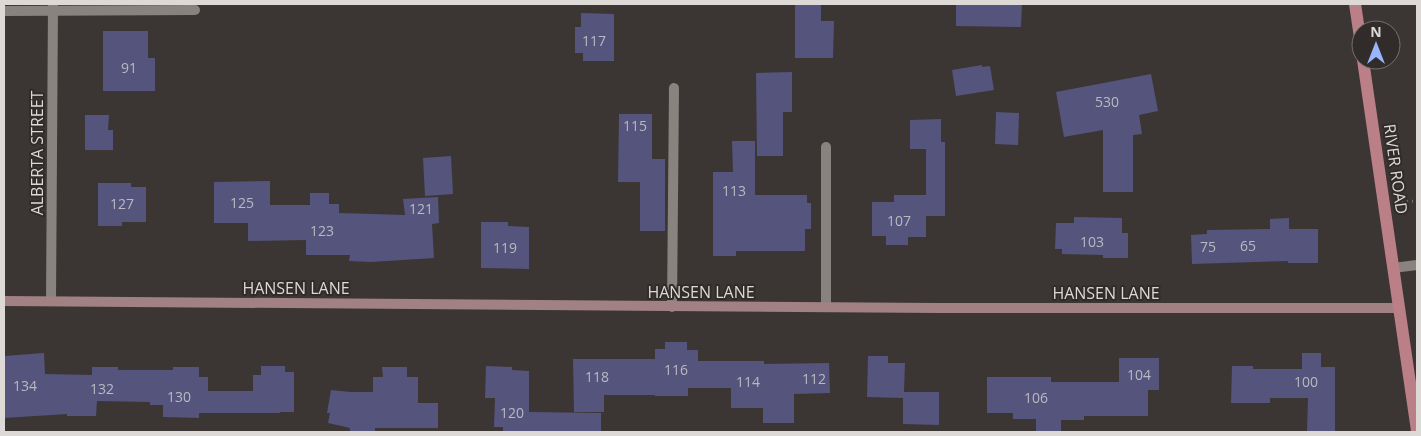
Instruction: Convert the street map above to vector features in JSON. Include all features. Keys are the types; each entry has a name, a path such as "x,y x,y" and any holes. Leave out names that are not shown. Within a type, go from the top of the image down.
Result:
{"main road":[{"path":"1355,4 1357,20"},
{"name":"RIVER ROAD","path":"1364,70 1417,431"}],"street":[{"path":"4,10 52,7 195,10"},
{"name":"ALBERTA STREET","path":"51,302 52,7"},
{"path":"672,306 674,88"},
{"path":"826,147 826,307"},
{"path":"1393,268 1417,265"},
{"name":"HANSEN LANE","path":"4,302 1399,308"}],"building":[{"path":"795,4 821,4 821,21 834,21 833,58 795,58"},
{"path":"956,4 1022,4 1021,27 956,26"},
{"path":"581,13 614,14 614,61 583,61 583,53 575,53 575,27 581,27"},
{"path":"103,31 148,31 148,58 155,58 155,91 103,91"},
{"path":"982,65 982,67 990,66 994,90 956,96 952,70"},
{"path":"792,72 792,112 783,112 783,156 757,156 756,73"},
{"path":"1151,74 1158,111 1139,115 1142,134 1133,135 1133,192 1103,192 1103,130 1064,137 1056,92"},
{"path":"996,112 1019,113 1018,145 995,144"},
{"path":"619,114 652,114 652,159 665,159 665,231 640,231 640,182 618,182"},
{"path":"85,115 109,115 108,130 113,130 113,150 85,150"},
{"path":"941,119 941,142 945,142 945,216 926,216 926,237 908,237 908,245 886,245 886,236 872,236 872,202 894,202 894,195 926,195 926,149 910,149 910,120"},
{"path":"732,141 755,141 755,195 807,195 807,203 811,203 811,229 805,229 805,251 736,251 736,256 713,256 713,172 733,172"},
{"path":"451,156 453,194 425,196 423,158"},
{"path":"270,181 270,205 310,205 310,193 329,193 329,204 339,204 339,213 405,215 403,199 438,197 439,223 432,224 434,258 371,262 349,261 350,255 306,255 306,240 248,241 248,223 214,223 214,182"},
{"path":"98,183 131,183 131,187 146,187 146,222 122,222 122,226 98,226"},
{"path":"1074,217 1122,218 1122,233 1128,233 1128,258 1103,258 1103,255 1062,254 1062,249 1055,249 1056,223 1074,223"},
{"path":"1289,218 1289,229 1318,229 1318,263 1288,263 1288,261 1192,264 1191,235 1207,234 1207,230 1270,229 1270,219"},
{"path":"481,222 508,222 508,226 529,227 529,269 481,268"},
{"path":"665,342 687,342 687,350 698,350 698,361 764,361 764,364 829,363 830,393 794,394 794,423 763,423 763,408 731,408 731,388 688,388 688,396 604,395 604,412 574,412 573,359 655,359 655,349 665,349"},
{"path":"44,353 45,374 92,375 92,367 118,367 118,370 173,370 173,367 199,367 199,377 208,377 208,391 253,391 253,375 261,375 261,366 285,366 285,372 294,372 294,412 199,413 199,418 163,417 163,405 150,405 150,402 97,401 96,416 67,416 67,414 4,418 4,356"},
{"path":"1302,353 1321,353 1321,367 1335,367 1335,432 1307,432 1308,398 1270,398 1270,403 1231,403 1232,366 1253,366 1253,369 1302,369"},
{"path":"868,356 888,356 888,363 905,363 904,392 939,392 939,425 903,424 903,398 867,397"},
{"path":"1119,358 1159,358 1159,390 1148,390 1148,416 1084,416 1084,420 1061,420 1061,432 1036,432 1036,419 1013,419 1013,413 987,413 987,377 1051,377 1051,382 1119,382"},
{"path":"486,366 512,367 512,370 529,371 529,412 601,413 601,431 503,432 503,427 494,427 495,398 485,398"},
{"path":"382,367 407,367 407,377 418,377 418,403 438,403 438,428 375,428 375,432 350,432 350,428 328,423 330,413 327,413 331,390 373,392 373,377 383,377"}]}
